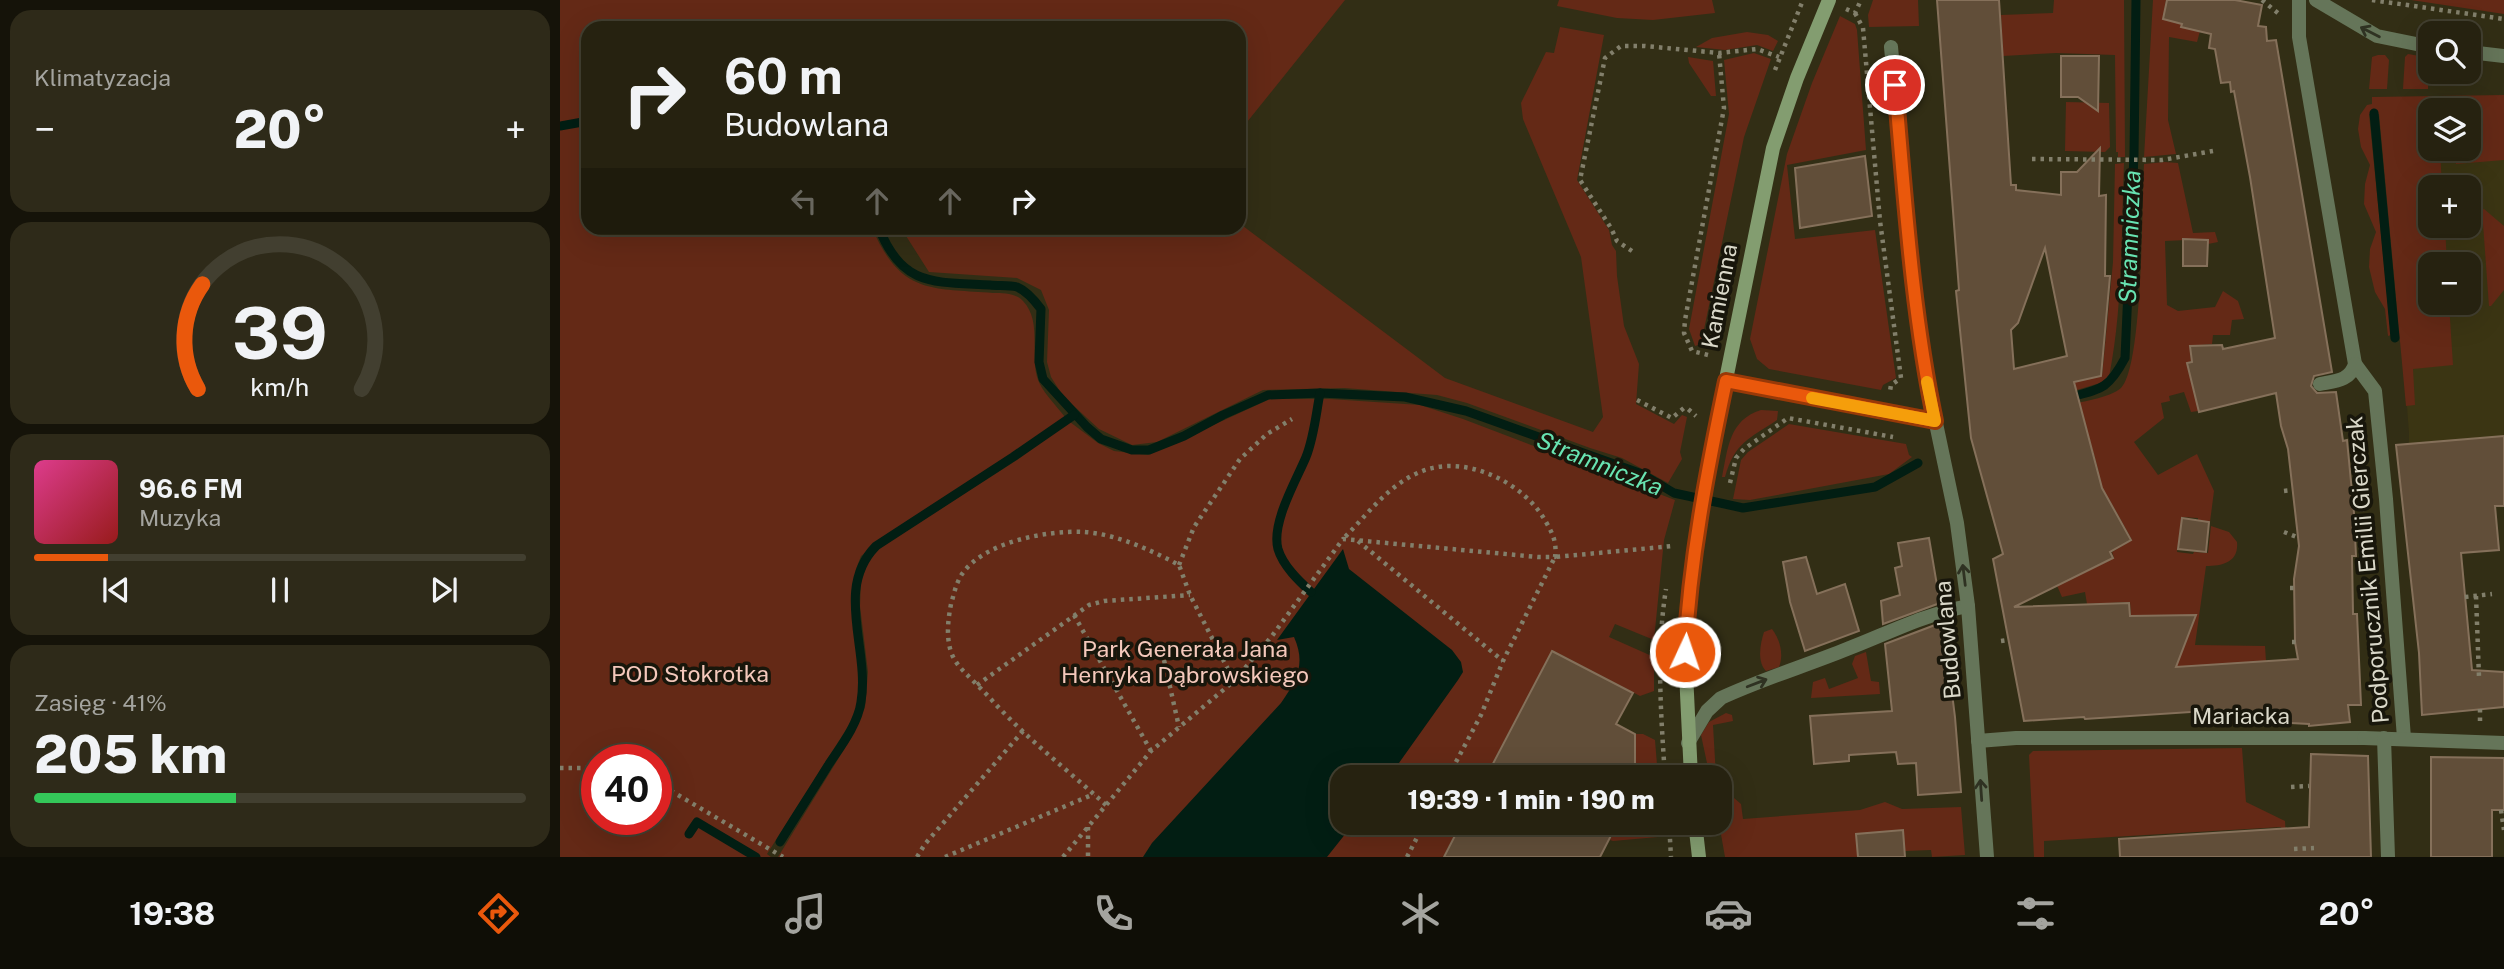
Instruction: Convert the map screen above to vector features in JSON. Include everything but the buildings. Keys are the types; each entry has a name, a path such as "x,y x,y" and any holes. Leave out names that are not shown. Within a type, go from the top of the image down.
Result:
{"street":[{"name":"Kamienna","path":"1690,765 1685,652 1687,611 1696,534 1707,473 1773,148 1797,78 1829,0"},
{"name":"Podporucznik Emilii Gierczak","path":"2299,0 2300,37 2355,364 2375,391 2404,738"},
{"path":"2316,0 2377,36 2418,44"},
{"name":"Budowlana","path":"1891,47 1913,279 1926,376 1957,523 1968,606 1987,857"},
{"path":"2481,53 2504,56"},
{"path":"2320,384 2343,380 2350,375 2355,364"},
{"path":"1726,381 1935,421"},
{"path":"1688,744 1707,711 1721,698 1850,648 1883,632 1944,611 1968,606"},
{"name":"Mariacka","path":"1978,741 2016,738 2404,738 2502,747"},
{"name":"Podporucznik Emilii Gierczak","path":"2384,738 2388,857"},
{"path":"1696,835 1699,857"}],"path":[{"path":"1783,47 1803,0"},
{"path":"1855,13 1861,0"},
{"path":"2372,0 2504,19"},
{"path":"1844,8 1855,13 1863,28 1880,221 1901,378 1891,385 1890,391"},
{"path":"1632,251 1615,238 1580,180 1605,58 1621,47 1644,46 1719,53 1756,49 1779,57"},
{"path":"1708,355 1692,351 1684,333 1724,108 1719,53"},
{"path":"2032,159 2162,160 2213,150"},
{"path":"1637,400 1672,418 1684,408 1696,416"},
{"path":"1731,478 1736,458 1744,449 1788,418 1895,438"},
{"path":"1234,681 1190,595 1179,565 1194,527 1240,459 1267,434 1292,419"},
{"path":"1063,857 1151,751 1234,681 1272,636 1336,548 1380,500 1402,481 1421,471 1438,467 1459,468 1513,485 1528,497 1541,513 1557,547 1555,557 1503,661 1481,715 1454,765"},
{"path":"2284,491 2292,490"},
{"path":"1106,805 1023,731 956,661 948,640 947,628 954,593 962,575 975,560 993,548 1039,536 1083,532 1118,539 1179,565"},
{"path":"2284,532 2297,537"},
{"path":"1343,540 1555,557 1673,546"},
{"path":"1357,540 1503,661"},
{"path":"2290,588 2297,588"},
{"path":"2465,597 2492,594"},
{"path":"977,685 1089,605 1104,601 1190,595"},
{"path":"2476,596 2479,677"},
{"path":"1074,614 1151,751"},
{"path":"2001,641 2008,640"},
{"path":"1164,660 1180,727"},
{"path":"2247,713 2259,712"},
{"path":"917,857 925,844 1023,731"},
{"path":"1662,732 1664,765"},
{"path":"560,768 581,768"},
{"path":"2291,787 2309,786"},
{"path":"672,791 783,857"},
{"path":"945,857 1094,794"},
{"path":"2501,810 2504,830"},
{"path":"1088,827 1088,857"},
{"path":"1407,857 1418,835"},
{"path":"1670,835 1671,857"},
{"path":"2294,849 2314,848"}],"shaded area":[{"path":"2504,108 2504,478 2401,484 2396,445 2409,443 2409,433 2385,115 2418,113 2418,161 2481,161 2481,109"},
{"path":"1343,549 1349,569 1452,650 1461,662 1463,672 1398,765 1330,765 1330,835 1344,835 1327,857 1143,857 1152,843 1287,695 1298,672 1298,647 1294,637 1277,640"}],"green space":[{"name":"POD Stokrotka","path":"560,0 1345,0 1246,123 1246,21 581,21 581,235 876,235 894,265 919,283 934,288 1009,294 1023,301 1029,309 1034,327 1037,377 1045,393 1065,417 1013,454 897,528 861,556 856,569 852,606 860,673 858,703 849,725 767,854 771,857 560,857"},
{"path":"1559,0 1712,0 1715,13 1653,20 1617,18 1557,6"},
{"path":"1873,0 1918,0 1919,26 1869,27 1868,15"},
{"path":"2054,0 2124,0 2125,157 2118,157 2116,152 2115,55 2056,53 2003,56 2001,15 2053,13"},
{"path":"2153,0 2166,0 2163,19 2200,31 2197,42 2169,37 2168,120 2176,154 2144,157"},
{"path":"2411,0 2504,0 2504,14"},
{"path":"1840,16 1855,24 1857,30 1866,150 1787,165 1795,239 1875,230 1896,378 1883,385 1881,390 1769,369 1757,359 1750,339 1787,154 1812,83"},
{"path":"1560,27 1604,35 1577,180 1609,230 1616,251 1624,326 1639,364 1636,404 1674,424 1682,415 1687,417 1680,452 1682,459 1668,483 1622,458 1467,403 1437,395 1344,388 1263,390 1157,442 1132,445 1099,429 1063,396 1051,377 1047,362 1049,310 1041,290 1017,278 929,272 905,235 1246,235 1246,228 1445,378 1593,432 1603,417 1581,257 1523,119 1521,103 1546,52 1554,53"},
{"path":"1747,32 1768,35 1778,41 1773,51 1757,45 1725,50 1696,47 1712,38"},
{"path":"1754,53 1771,59 1744,137 1701,344 1695,346 1689,329 1729,114 1724,60"},
{"path":"2408,54 2418,56 2418,84 2428,84 2428,89 2403,89 2405,57"},
{"path":"2385,55 2389,60 2387,89 2369,89 2372,57"},
{"path":"1688,57 1713,61 1716,96 1711,96 1689,63"},
{"path":"2504,95 2504,160 2456,164 2456,161 2481,161 2481,98 2418,98 2418,161 2441,161 2441,175 2418,175 2418,238 2446,238 2446,252 2418,252 2418,315 2450,315 2453,365 2413,369 2415,405 2406,406 2379,114 2369,114 2391,335 2388,336 2385,309 2375,292 2369,267 2370,249 2376,232 2364,204 2370,165 2361,147 2358,129 2360,115 2367,105 2372,104 2372,97"},
{"path":"2066,102 2109,103 2110,147 2105,152 2065,151"},
{"path":"2124,163 2119,297 2109,377 2100,383 2057,396 2054,387 2102,376 2113,262 2115,164"},
{"path":"2178,163 2193,233 2215,232 2218,242 2208,244 2208,239 2165,241 2167,305 2178,311 2215,307 2223,291 2238,301 2244,319 2232,320 2230,335 2213,335 2212,344 2190,346 2191,361 2187,363 2189,373 2206,410 2191,412 2184,392 2169,396 2170,401 2161,403 2164,418 2134,442 2158,475 2197,454 2214,491 2210,522 2182,517 2177,552 2208,553 2211,526 2229,532 2237,542 2235,554 2229,562 2206,566 2195,645 2265,646 2266,661 2148,669 2185,641 2195,615 2131,615 2130,602 2087,604 2085,592 2062,597 2055,581 2093,562 2096,567 2114,558 2112,552 2132,540 2109,499 2060,524 2052,495 2099,473 2081,408 2064,406 2116,391 2121,388 2128,374 2137,318 2144,164"},
{"path":"2482,210 2504,226 2504,290 2491,306"},
{"name":"Park Generała Jana Henryka Dąbrowskiego","path":"1270,399 1330,399 1420,405 1675,500 1664,540 1654,640 1615,624 1609,637 1654,657 1654,691 1640,696 1552,650 1491,765 1330,765 1330,835 1455,835 1443,857 778,857 851,738 865,707 868,672 860,606 861,582 868,562 881,547 1017,460 1070,422 1098,443 1114,451 1148,455"},
{"path":"1761,410 1778,411 1777,420 1744,442 1733,456 1725,477 1722,477 1736,428 1750,415"},
{"path":"1789,424 1906,444 1912,457 1889,474 1750,500 1733,499 1741,460 1748,452"},
{"path":"1772,629 1777,637 1781,657 1779,667 1766,671 1761,663 1761,647 1764,632"},
{"path":"1866,652 1871,681 1879,682 1880,694 1811,698 1813,682 1825,678 1829,689 1858,678 1852,664 1855,656"},
{"path":"1726,713 1732,715 1733,721 1713,725 1715,765 1707,765 1701,735 1709,722"},
{"path":"1635,734 1643,734 1655,740 1657,765 1635,765"},
{"path":"2242,748 2246,802 2285,821 2287,857 2283,857 2281,827 2044,841 2044,857 2034,857 2029,755 2033,751"},
{"path":"1732,798 1741,804 1743,819 1860,810 1885,802 1902,809 1961,807 1965,855 1932,857 1931,850 1905,851 1903,830 1856,834 1858,857 1725,857 1721,835 1732,835"},
{"path":"1613,835 1659,835 1658,837 1610,840"}],"waterway":[{"name":"Stramniczka","path":"2067,398 2102,387 2114,376 2125,358 2134,155 2136,0"},
{"path":"2374,113 2395,338"},
{"name":"Stramniczka","path":"560,126 581,122"},
{"name":"Stramniczka","path":"882,235 898,261 922,278 952,283 1014,286 1027,294 1041,309 1039,362 1043,379 1101,439 1132,450 1149,450 1184,436 1268,395 1320,393 1405,397 1466,411 1642,474 1674,493 1743,508 1875,487 1918,463"},
{"name":"Stramniczka","path":"1311,592 1284,561 1277,539 1281,515 1309,449 1320,393"},
{"path":"780,842 848,734 859,710 863,682 855,600 857,581 864,563 876,546 1074,415"},
{"path":"689,834 697,822 756,857"}],"slow traffic":[{"path":"1812,398 1935,421 1927,382"}],"route":[{"path":"1685,652 1696,534 1726,381 1935,421 1913,279 1895,85"}]}
